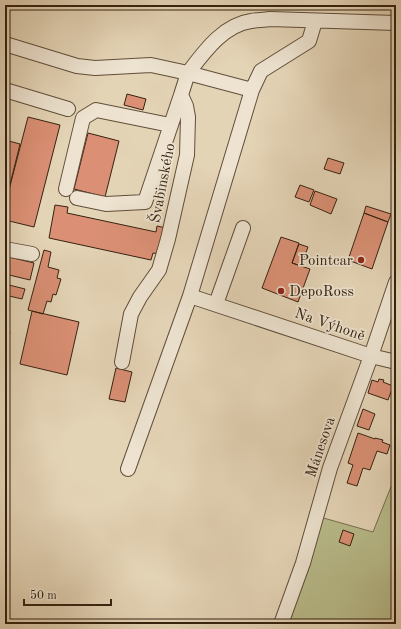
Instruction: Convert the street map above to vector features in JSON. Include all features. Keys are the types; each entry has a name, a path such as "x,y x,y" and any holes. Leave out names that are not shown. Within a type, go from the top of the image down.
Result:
{"street":[{"path":"170,125 96,110 83,118 71,193 106,204 145,202 188,73 204,52 221,35 236,26 250,21 270,19 396,23"},
{"path":"128,469 190,296 252,90 261,71 309,40 315,21"},
{"path":"5,44 77,66 95,68 151,65 252,90"},
{"path":"5,90 68,109"},
{"name":"Švabinského","path":"122,362 131,314 140,297 159,270 168,239 187,155 188,117 186,106 181,95"},
{"path":"216,304 243,228"},
{"path":"5,249 32,254"},
{"name":"Mánesova","path":"281,624 303,563 330,468 396,282"},
{"name":"Na Výhoně","path":"190,296 371,356 396,362"}],"green space":[{"path":"396,474 396,624 286,624 320,517 373,532"}],"building":[{"path":"127,94 146,99 143,110 124,105"},
{"path":"28,117 60,125 34,227 5,220 5,205"},
{"path":"88,133 119,141 105,197 74,189"},
{"path":"5,140 20,144 5,205"},
{"path":"328,158 344,163 340,174 324,169"},
{"path":"300,185 314,190 309,202 295,197"},
{"path":"315,191 337,199 331,214 310,205"},
{"path":"55,205 68,207 67,213 156,232 157,226 166,228 160,254 153,253 151,260 49,238"},
{"path":"366,206 391,214 388,222 364,213"},
{"path":"364,213 388,222 372,269 348,260"},
{"path":"281,237 299,243 292,263 310,269 298,302 262,288"},
{"path":"299,244 308,247 301,266 292,263"},
{"path":"44,250 51,252 48,267 59,270 57,278 61,279 56,295 53,294 51,302 47,301 43,314 28,310"},
{"path":"5,256 34,263 30,280 5,274"},
{"path":"5,284 25,289 22,299 5,295"},
{"path":"32,311 79,322 67,375 20,364"},
{"path":"5,331 10,332 5,352"},
{"path":"116,368 132,372 125,402 109,399"},
{"path":"379,379 384,380 383,382 393,386 388,400 368,393 372,380 378,382"},
{"path":"363,409 375,414 369,430 357,426"},
{"path":"358,433 383,440 382,442 390,445 387,454 377,451 370,470 363,468 357,486 347,483 353,465 348,463"},
{"path":"343,530 354,534 350,546 339,542"}],"place":[{"name":"Pointcar","path":"361,260"},
{"name":"DepoRoss","path":"281,291"}]}
